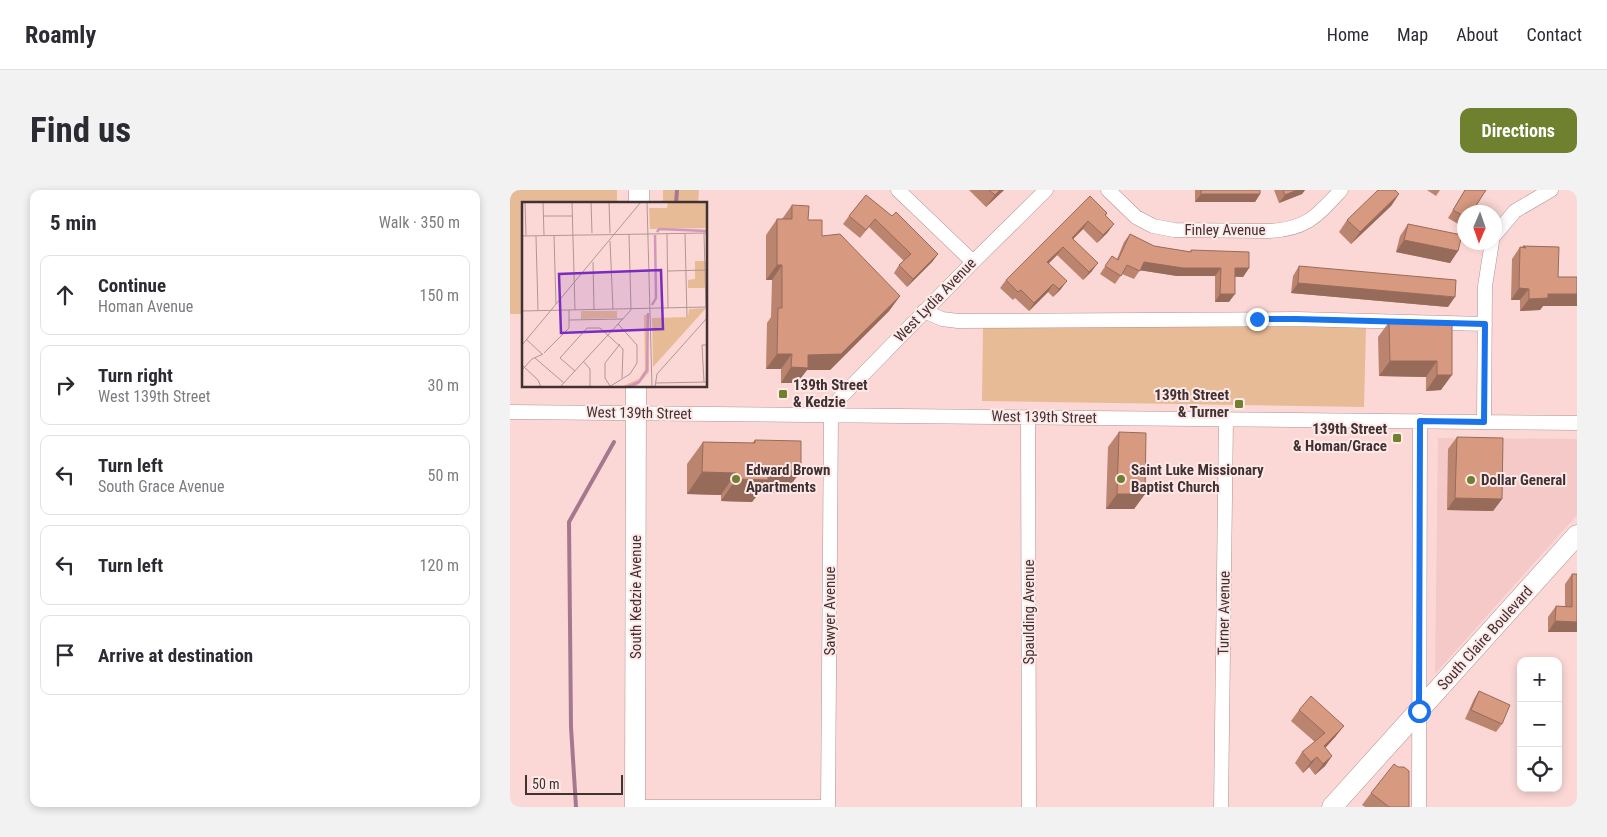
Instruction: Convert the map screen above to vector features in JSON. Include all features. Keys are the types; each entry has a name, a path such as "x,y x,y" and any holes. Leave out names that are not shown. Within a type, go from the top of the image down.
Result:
{"main road":[{"name":"South Kedzie Avenue","path":"635,807 636,388"},
{"name":"South Claire Boulevard","path":"1332,807 1577,535"}],"street":[{"path":"898,190 973,262"},
{"name":"West Lydia Avenue","path":"831,415 839,398 1046,190"},
{"name":"Finley Avenue","path":"1108,190 1136,217 1153,226 1174,230 1268,231 1303,225 1320,212 1341,190"},
{"path":"1502,226 1514,211 1551,190"},
{"path":"1484,422 1485,286 1491,250"},
{"path":"924,311 942,319 958,321 1296,319 1485,324"},
{"name":"West 139th Street","path":"510,412 1577,423"},
{"name":"Sawyer Avenue","path":"828,807 831,415"},
{"name":"Spaulding Avenue","path":"1028,417 1029,807"},
{"name":"Turner Avenue","path":"1222,807 1226,419"},
{"path":"1419,807 1420,421"},
{"path":"635,807 828,807"}],"shaded area":[{"path":"510,190 617,190 617,202 522,202 522,314 510,314"},
{"path":"663,190 699,190 698,202 663,202"},
{"path":"983,327 1366,327 1364,407 982,401"},
{"path":"1438,438 1577,439 1577,515 1435,674"}],"building":[{"path":"989,190 1000,190 995,195"},
{"path":"1201,190 1260,190 1260,194 1201,194"},
{"path":"1283,190 1297,190 1285,195"},
{"path":"1378,190 1395,190 1399,194 1360,232 1347,220"},
{"path":"1465,190 1486,190 1476,205 1457,205 1457,212 1453,210"},
{"path":"866,195 892,216 896,212 938,254 913,279 899,265 911,254 875,219 866,230 849,216"},
{"path":"1090,196 1107,213 1105,215 1114,224 1103,235 1088,221 1072,238 1098,263 1089,272 1063,247 1047,262 1067,281 1059,289 1053,284 1034,303 1021,290 1018,292 1006,280"},
{"path":"792,205 809,206 808,220 822,220 822,236 840,234 900,296 841,354 808,355 808,368 791,367 792,354 777,354 778,308 782,308 782,265 777,265 777,219 792,219"},
{"path":"1408,224 1457,234 1458,250 1458,251 1404,240"},
{"path":"1130,234 1154,246 1191,252 1191,250 1249,252 1249,268 1235,268 1235,294 1220,294 1221,268 1183,268 1144,262 1140,271 1127,265 1121,276 1105,266 1112,256 1118,260"},
{"path":"1523,246 1559,247 1558,277 1577,277 1577,294 1548,294 1548,298 1529,299 1529,289 1519,288 1520,247 1526,248"},
{"path":"1299,266 1456,280 1455,297 1298,283"},
{"path":"1389,322 1452,322 1452,375 1437,375 1437,361 1390,361"},
{"path":"1119,432 1146,433 1145,494 1117,494"},
{"name":"Dollar General","path":"1457,437 1503,438 1502,499 1455,498"},
{"path":"755,440 801,441 801,471 768,471 768,480 736,479 736,473 702,472 703,442 755,443"},
{"path":"1572,574 1577,574 1577,622 1555,621 1556,606 1572,607"},
{"path":"1479,691 1510,705 1502,724 1471,710"},
{"path":"1311,696 1344,726 1324,746 1332,756 1323,764 1317,757 1311,762 1302,752 1325,733 1299,710"},
{"path":"1394,764 1398,767 1404,767 1409,771 1409,807 1389,807 1371,793"}],"waterway":[{"path":"676,202 677,190"},
{"path":"576,807 571,727 569,522 614,442"}],"place":[{"name":"139th Street & Kedzie","path":"783,394"},
{"name":"139th Street & Turner","path":"1239,404"},
{"name":"139th Street & Homan/Grace","path":"1397,438"},
{"name":"Edward Brown Apartments","path":"736,479"},
{"name":"Saint Luke Missionary Baptist Church","path":"1121,479"},
{"name":"Dollar General","path":"1471,480"}],"route":[{"path":"1257,319 1485,324 1484,422 1420,421 1419,711"}]}
